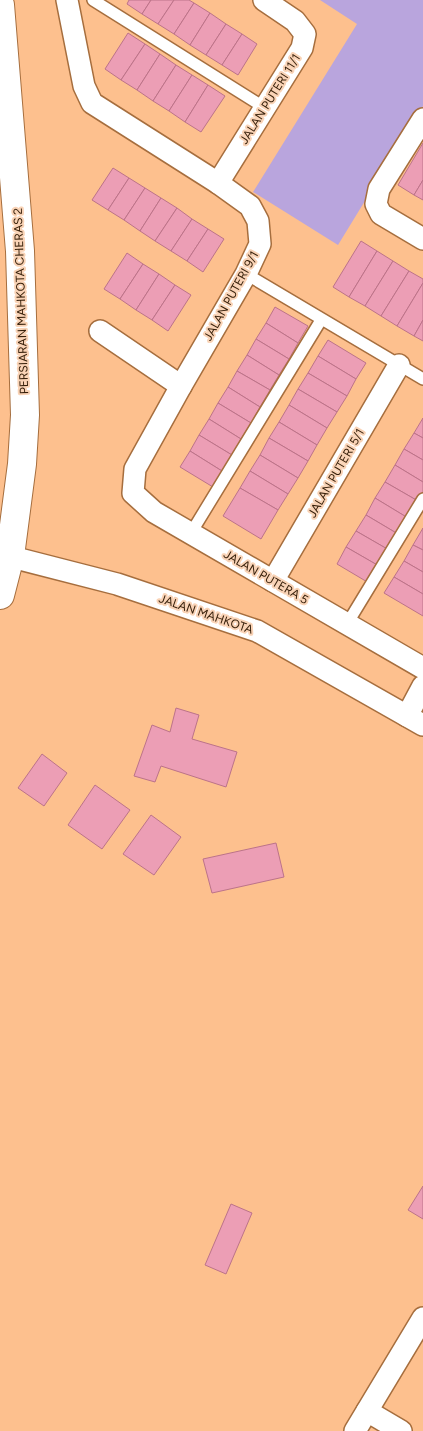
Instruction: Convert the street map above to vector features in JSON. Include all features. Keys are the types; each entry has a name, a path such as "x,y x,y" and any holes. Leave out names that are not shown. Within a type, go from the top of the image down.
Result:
{"street":[{"name":"JALAN PUTERI 9/1","path":"67,0 84,86 92,103 218,183 250,206 258,221 260,244 246,274 135,469"},
{"name":"JALAN PUTERI 11/1","path":"218,183 302,48 305,34 296,21 264,0"},
{"name":"PERSIARAN MAHKOTA CHERAS 2","path":"0,6 20,251 25,415 22,464 5,555 0,595"},
{"path":"423,119 379,189 376,204 381,214 423,239"},
{"path":"100,331 181,386"},
{"name":"JALAN PUTERI 5/1","path":"273,582 399,365"},
{"name":"JALAN PUTERA 5","path":"135,469 133,493 154,512 423,668"},
{"name":"JALAN MAHKOTA","path":"5,555 116,584 257,631 418,719"},
{"path":"418,719 423,686"},
{"path":"355,1431 422,1321"},
{"path":"367,1411 401,1431"}],"lane":[{"path":"93,0 265,108"},
{"path":"246,274 423,379"},
{"path":"191,533 321,320"},
{"path":"347,624 423,498"}],"shaded area":[{"path":"320,0 423,0 423,106 338,245 253,192 357,24"}],"building":[{"path":"129,0 151,0 142,14 127,4"},
{"path":"151,0 174,0 158,24 142,14"},
{"path":"174,0 189,0 194,3 174,34 158,24"},
{"path":"194,3 210,13 190,45 174,34"},
{"path":"210,13 226,24 206,55 190,45"},
{"path":"226,24 242,34 222,65 206,55"},
{"path":"128,33 145,44 121,80 105,69"},
{"path":"242,34 257,44 238,75 222,65"},
{"path":"145,44 160,54 137,90 121,80"},
{"path":"160,54 176,65 153,101 137,90"},
{"path":"176,65 192,75 169,111 153,101"},
{"path":"192,75 208,85 185,122 169,111"},
{"path":"208,85 225,96 201,132 185,122"},
{"path":"423,143 423,180 414,195 398,185"},
{"path":"113,168 129,178 108,210 92,200"},
{"path":"129,178 145,188 124,220 108,210"},
{"path":"423,180 423,200 414,195"},
{"path":"145,188 161,198 140,231 124,220"},
{"path":"161,198 177,208 155,241 140,231"},
{"path":"177,208 192,219 171,251 155,241"},
{"path":"192,219 208,229 187,261 171,251"},
{"path":"208,229 224,239 203,272 187,261"},
{"path":"361,241 377,251 349,297 333,287"},
{"path":"377,251 393,261 365,306 349,297"},
{"path":"127,253 143,264 120,299 104,289"},
{"path":"393,261 409,271 381,316 365,306"},
{"path":"143,264 159,274 136,310 120,299"},
{"path":"409,271 423,279 423,283 397,326 381,316"},
{"path":"159,274 175,285 152,320 136,310"},
{"path":"423,283 423,320 414,336 397,326"},
{"path":"175,285 191,295 168,331 152,320"},
{"path":"275,307 308,326 298,343 266,323"},
{"path":"423,320 423,341 414,336"},
{"path":"266,323 298,343 289,359 256,339"},
{"path":"256,339 289,359 279,375 247,355"},
{"path":"328,340 366,363 356,379 318,356"},
{"path":"247,355 279,375 270,390 237,371"},
{"path":"318,356 356,379 347,396 308,373"},
{"path":"237,371 270,390 260,407 228,387"},
{"path":"308,373 347,396 337,412 298,389"},
{"path":"228,387 260,407 251,423 218,403"},
{"path":"298,389 337,412 327,428 289,405"},
{"path":"218,403 251,423 241,439 209,419"},
{"path":"289,405 327,428 317,445 279,422"},
{"path":"423,418 423,438 414,433"},
{"path":"209,419 241,439 232,455 199,435"},
{"path":"279,422 317,445 308,461 269,438"},
{"path":"414,433 423,438 423,460 404,449"},
{"path":"199,435 232,455 222,471 190,451"},
{"path":"269,438 308,461 298,478 260,455"},
{"path":"404,449 423,460 423,482 395,465"},
{"path":"190,451 222,471 213,487 180,467"},
{"path":"260,455 298,478 288,494 250,471"},
{"path":"395,465 423,482 423,492 418,501 385,482"},
{"path":"250,471 288,494 278,510 240,488"},
{"path":"385,482 418,501 408,518 375,498"},
{"path":"240,488 278,510 261,539 223,516"},
{"path":"375,498 408,518 398,534 366,515"},
{"path":"366,515 398,534 389,550 356,531"},
{"path":"423,528 423,550 413,545"},
{"path":"356,531 389,550 379,566 346,547"},
{"path":"413,545 423,550 423,572 404,561"},
{"path":"346,547 379,566 369,583 337,564"},
{"path":"404,561 423,572 423,594 394,577"},
{"path":"394,577 423,594 423,616 384,593"},
{"path":"176,708 199,715 192,739 237,752 226,787 161,766 155,782 134,776 152,725 170,732"},
{"path":"42,754 67,773 44,806 18,788"},
{"path":"95,785 130,810 102,849 68,825"},
{"path":"151,815 181,837 154,875 123,854"},
{"path":"276,843 284,877 212,893 203,859"},
{"path":"423,1186 423,1219 408,1210"},
{"path":"231,1204 252,1213 226,1274 205,1265"}]}
